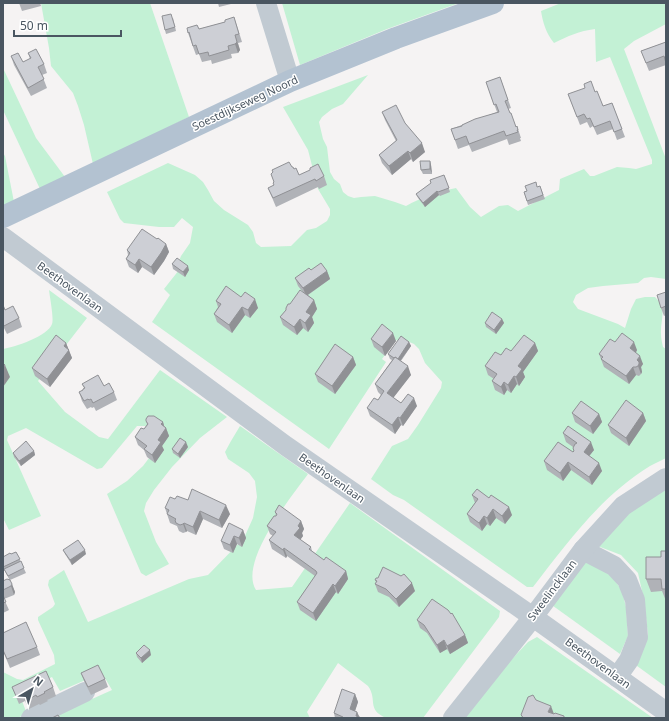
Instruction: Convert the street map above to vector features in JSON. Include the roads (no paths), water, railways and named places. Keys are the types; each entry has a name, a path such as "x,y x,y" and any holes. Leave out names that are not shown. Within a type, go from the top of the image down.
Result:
{"main road":[{"name":"Soestdijkseweg Noord","path":"3,217 290,80 396,38 493,3"}],"street":[{"path":"266,3 290,80"},
{"name":"Beethovenlaan","path":"3,237 286,446 533,616 666,712"},
{"name":"Sweelincklaan","path":"453,718 583,550 623,506 666,478"},
{"path":"583,550 614,566 627,580 635,600 638,637 629,660 617,678"},
{"path":"32,718 85,692"}]}
